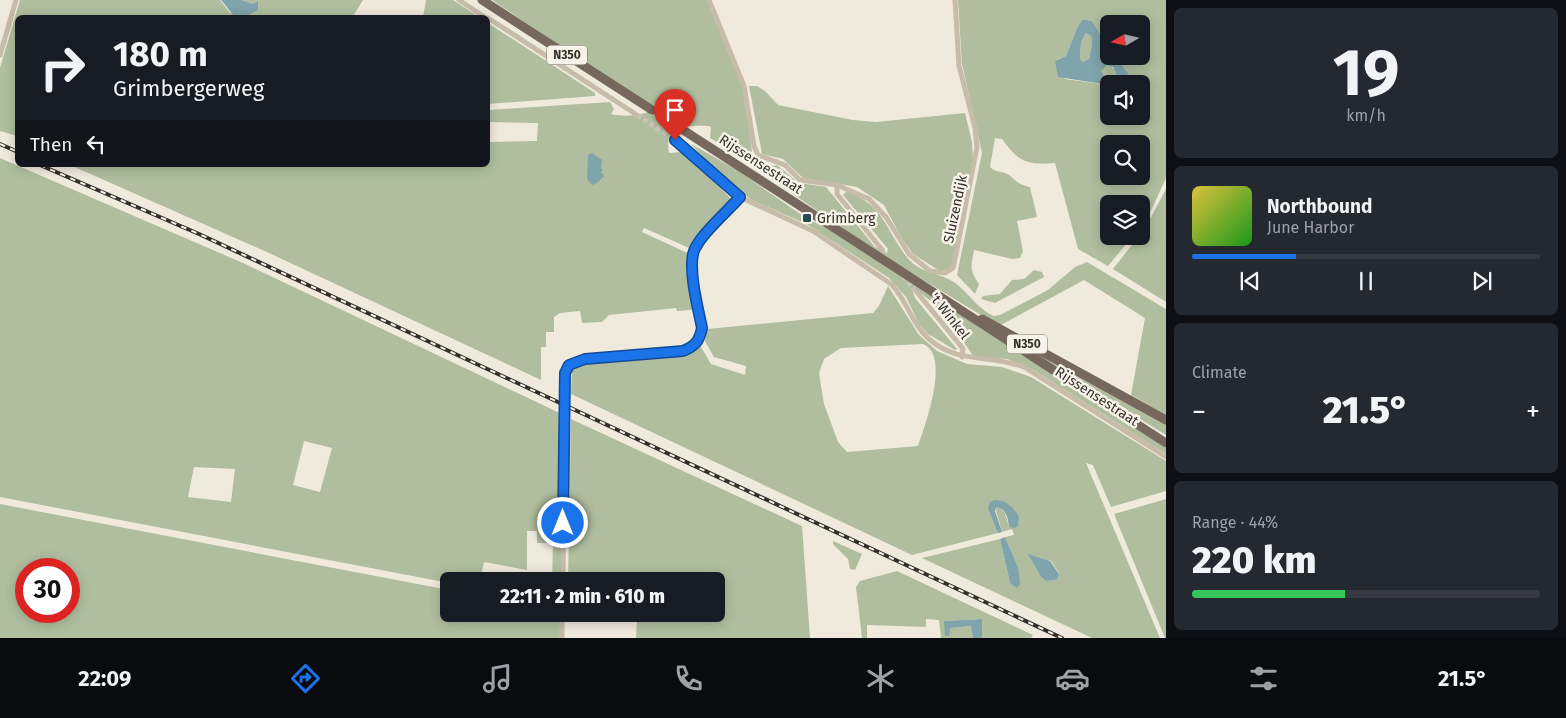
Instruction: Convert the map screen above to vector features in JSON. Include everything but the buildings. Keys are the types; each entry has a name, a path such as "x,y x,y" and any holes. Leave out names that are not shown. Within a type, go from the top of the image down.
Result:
{"main road":[{"name":"N350","path":"482,0 652,110"},
{"name":"Rijssensestraat","path":"680,128 1166,443"},
{"name":"Rijssensestraat","path":"953,304 1166,420"}],"street":[{"path":"0,55 16,0"},
{"path":"459,0 482,15"},
{"path":"709,0 744,86 756,154 785,164 800,180 837,185 837,194 883,251"},
{"name":"Sluizendijk","path":"837,185 862,194 874,203 886,217 909,254 924,267 938,274 945,273 952,268 978,147 959,66 955,0"},
{"path":"490,20 637,115"},
{"name":"Rijssensestraat","path":"671,137 740,197 813,232 884,279 898,291 912,318 926,336 939,346 962,357 1007,362 1024,367 1166,457"},
{"path":"563,572 565,373 569,365 585,359 683,351 695,346 700,339 702,328 692,264 693,253 700,241 740,197"},
{"name":"'t Winkel","path":"916,291 960,345 963,350 962,357"},
{"path":"562,622 562,638"}],"green space":[{"path":"20,0 220,0 230,13 253,4 241,0 363,0 354,15 16,15"},
{"path":"426,0 453,0 476,15 423,15"},
{"path":"492,0 707,0 744,91 753,160 752,163 710,138 711,127 709,126 687,127 674,132 668,144 669,153 682,152 695,162 733,201 696,251 644,228 642,232 694,256 702,309 677,311 676,308 609,315 602,322 582,323 580,311 560,313 554,317 554,332 546,332 546,347 541,347 541,380 269,253 75,167 490,167 490,142 537,141 538,123 490,122 490,110 610,102 614,109 611,114 631,116 651,111 662,105 663,99 657,105 648,106"},
{"path":"958,0 1166,0 1166,178 1150,213 1150,195 1100,195 1100,245 1126,245 1108,266 1078,249 1055,163 1037,163 1024,160 1013,153 1002,139 995,138 990,167 995,171 1005,173 1020,184 1030,187 1037,217 1017,221 1023,251 1020,258 1012,259 974,250 972,268 979,284 975,294 957,275 982,153 962,64","holes":["1100,15 1150,15 1150,65 1122,65 1129,75 1150,75 1150,125 1100,125 1100,84 1065,79 1056,60 1066,56 1077,28 1083,19 1092,21 1100,34"]},
{"path":"15,17 15,135 0,131 0,68"},
{"path":"490,24 595,93 595,96 490,104"},
{"path":"1086,33 1091,36 1092,44 1089,59 1083,62 1080,59 1081,42"},
{"path":"1110,65 1118,75 1103,75 1101,72 1104,66"},
{"path":"749,86 757,86 765,91 778,105 853,120 876,122 965,113 972,142 973,159 954,262 949,269 940,271 913,254 901,237 884,205 857,187 803,178 783,159 762,154"},
{"path":"691,144 737,170 806,218 804,223 752,200 726,182"},
{"path":"0,158 15,164 15,167 21,167 243,263 566,416 562,572 552,572 553,543 537,543 537,531 527,531 527,570 484,562 482,572 440,572 440,581 0,497","holes":["304,441 332,448 320,492 293,485","194,467 235,469 231,502 188,497"]},
{"path":"777,165 799,183 826,187 875,247 887,253 888,249 843,195 847,191 859,197 869,204 883,219 911,262 922,269 952,281 982,309 994,316 1000,315 1048,290 1075,267 1087,262 1166,309 1166,415 1131,395 1145,318 1084,280 999,326 874,250 764,174 769,167"},
{"path":"1166,189 1166,302 1113,269 1132,245 1150,245 1150,219"},
{"path":"807,219 824,226 1166,448 1166,454 1032,369 1007,359 974,357 955,329 937,308 928,299 912,290 915,298 957,349 955,350 928,334 919,324 906,297 889,278 805,223"},
{"path":"1034,270 1042,272 1044,277 995,303 981,299 983,296 1000,294 1012,280 1024,279"},
{"path":"888,286 919,335 937,351 967,364 1002,367 1031,377 1166,461 1166,491 1111,507 1093,465 1086,463 1160,638 1092,638 922,558 1000,539 1010,583 1018,567 1005,537 1014,535 1012,529 1002,532 995,507 1000,507 1005,513 1009,527 1019,516 990,502 998,533 912,555 571,394 572,370 584,362 696,350 701,347 711,364 745,375 746,366 714,357 705,341 707,329 873,313 879,306","holes":["923,344 931,351 935,362 936,376 930,408 918,446 847,452 838,442 824,404 819,373 824,359 841,348","1029,555 1051,561 1059,573 1057,580 1046,581 1041,577"]},
{"path":"965,311 1061,368 1166,424 1166,435"},
{"path":"571,419 802,526 810,638 636,638 637,622 725,622 725,572 568,572"},
{"path":"1166,499 1166,638 1165,638 1114,514"},
{"path":"0,504 440,588 440,622 560,622 560,638 0,638"},
{"path":"833,541 862,554 855,570 850,569 848,559 833,544"},
{"path":"897,571 1033,635 1031,638 982,638 981,619 945,621 950,628 972,626 973,638 941,638 939,620 926,619 926,627 867,625 867,638 862,638 856,587 860,581"}],"water":[{"path":"221,0 241,0 253,4 258,1 258,10 248,15 233,15"},
{"path":"1083,19 1092,21 1100,34 1100,65 1107,65 1101,71 1103,75 1100,75 1100,84 1058,77 1055,61 1066,56 1077,28","holes":["1086,33 1091,36 1092,44 1089,59 1083,62 1080,59 1081,42"]},
{"path":"1107,65 1122,65 1129,75 1117,75 1113,67"},
{"path":"592,153 602,160 601,168 603,170 601,172 604,176 592,185 587,179 588,155"},
{"path":"995,500 1006,503 1014,510 1019,516 1018,526 1015,528 1009,527 1004,511 996,507 995,511 1002,532 998,533 988,508 990,502"},
{"path":"1005,537 1018,567 1020,584 1017,588 1010,583 1000,539"},
{"path":"1028,554 1050,561 1059,574 1057,580 1046,581 1041,577"},
{"path":"982,619 982,638 973,638 971,626 950,628 949,636 945,636 944,621"}],"tunnel":[{"path":"652,110 680,128"},
{"path":"637,115 671,137"},
{"path":"903,276 916,291"}],"railway":[{"path":"0,144 15,151"},
{"path":"45,167 199,234 1062,638"}],"place":[{"name":"Grimberg","path":"807,218"}],"route":[{"path":"563,523 565,373 569,365 585,359 683,351 695,346 700,339 702,328 692,264 693,253 700,241 740,197 726,187 687,149 675,140"}]}
